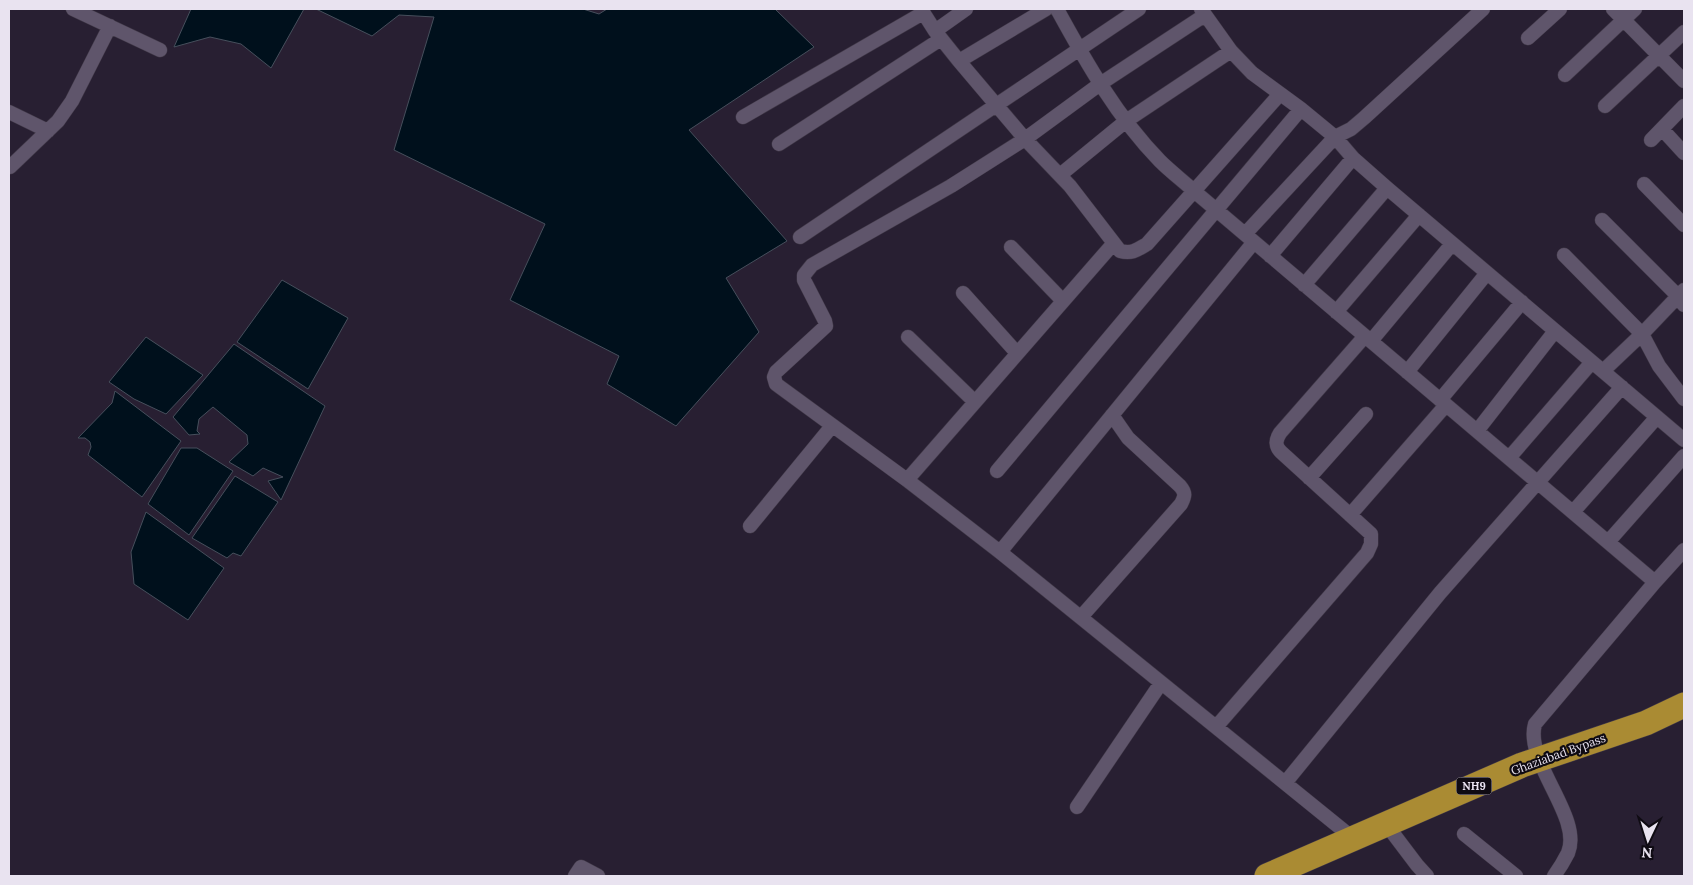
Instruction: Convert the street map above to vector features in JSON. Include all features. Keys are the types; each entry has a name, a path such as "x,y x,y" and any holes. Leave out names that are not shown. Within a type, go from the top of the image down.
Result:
{"highway":[{"name":"Ghaziabad Bypass","path":"1267,876 1539,759 1646,722 1684,705"}],"street":[{"path":"72,9 87,11 110,26 160,50"},
{"path":"779,144 938,35 966,9"},
{"path":"959,61 1046,9"},
{"path":"1057,9 1100,84 1126,120 1159,160 1655,582"},
{"path":"800,238 1078,48 1139,9"},
{"path":"1000,552 1112,415 1249,238 1335,136 1351,128 1364,118 1483,9"},
{"path":"1528,38 1560,9"},
{"path":"1613,9 1684,81"},
{"path":"1566,75 1635,9"},
{"path":"743,117 922,11 959,61 1025,139 1060,175 1113,244 1120,251 1129,253 1135,252 1147,244 1280,94"},
{"path":"1354,838 1000,552 907,480 776,384 774,377 776,372 826,326 804,280 804,274 807,270 951,186 1025,139 1203,12 1230,51 1252,73 1302,109 1335,136 1353,158 1387,188 1684,440"},
{"path":"10,167 58,121 72,101 110,26"},
{"path":"1605,106 1684,32"},
{"path":"1060,175 1126,120 1230,51"},
{"path":"1651,140 1684,106"},
{"path":"997,471 1302,109"},
{"path":"9,112 48,131"},
{"path":"1662,129 1684,153"},
{"path":"1270,256 1353,158"},
{"path":"1644,184 1684,225"},
{"path":"1304,285 1387,188"},
{"path":"1336,312 1419,215"},
{"path":"1602,220 1682,297 1603,371"},
{"path":"907,480 1113,244"},
{"path":"1216,727 1367,553 1371,544 1371,534 1276,448 1276,440 1452,244"},
{"path":"1011,247 1063,301"},
{"path":"1564,255 1642,334 1659,366 1684,399"},
{"path":"1407,372 1487,273"},
{"path":"963,293 1017,353"},
{"path":"1350,515 1443,403 1522,302"},
{"path":"1477,431 1555,331"},
{"path":"908,336 975,402"},
{"path":"1509,458 1592,362"},
{"path":"1285,783 1440,593 1622,387"},
{"path":"1309,478 1366,414"},
{"path":"1081,617 1181,504 1185,496 1185,492 1180,486 1128,438 1112,415"},
{"path":"1573,512 1657,417"},
{"path":"750,526 832,426"},
{"path":"1608,542 1684,456"},
{"path":"1554,876 1568,851 1569,835 1564,814 1533,742 1535,724 1684,550"},
{"path":"1077,807 1161,682"},
{"path":"1386,824 1427,876"},
{"path":"1464,834 1516,876"},
{"path":"575,876 581,867 598,876"}],"water":[{"path":"191,9 304,9 271,68 241,44 210,37 174,47"},
{"path":"316,9 583,9 599,14 607,9 775,9 814,47 689,130 787,241 726,278 759,332 676,426 607,384 619,356 510,300 545,224 394,150 434,17 399,15 372,36"},
{"path":"282,280 348,318 308,389 237,342"},
{"path":"146,337 203,375 166,414 134,399 109,382"},
{"path":"234,344 325,406 281,500 268,481 283,477 263,468 253,476 229,462 248,444 247,435 213,407 199,419 197,431 200,434 189,435 173,417"},
{"path":"115,391 181,441 142,497 88,455 91,447 90,442 85,438 78,438 112,403"},
{"path":"181,448 197,448 233,471 189,535 148,504"},
{"path":"235,476 278,502 241,556 233,553 227,558 192,538"},
{"path":"146,512 224,568 188,620 134,584 131,552"}]}
